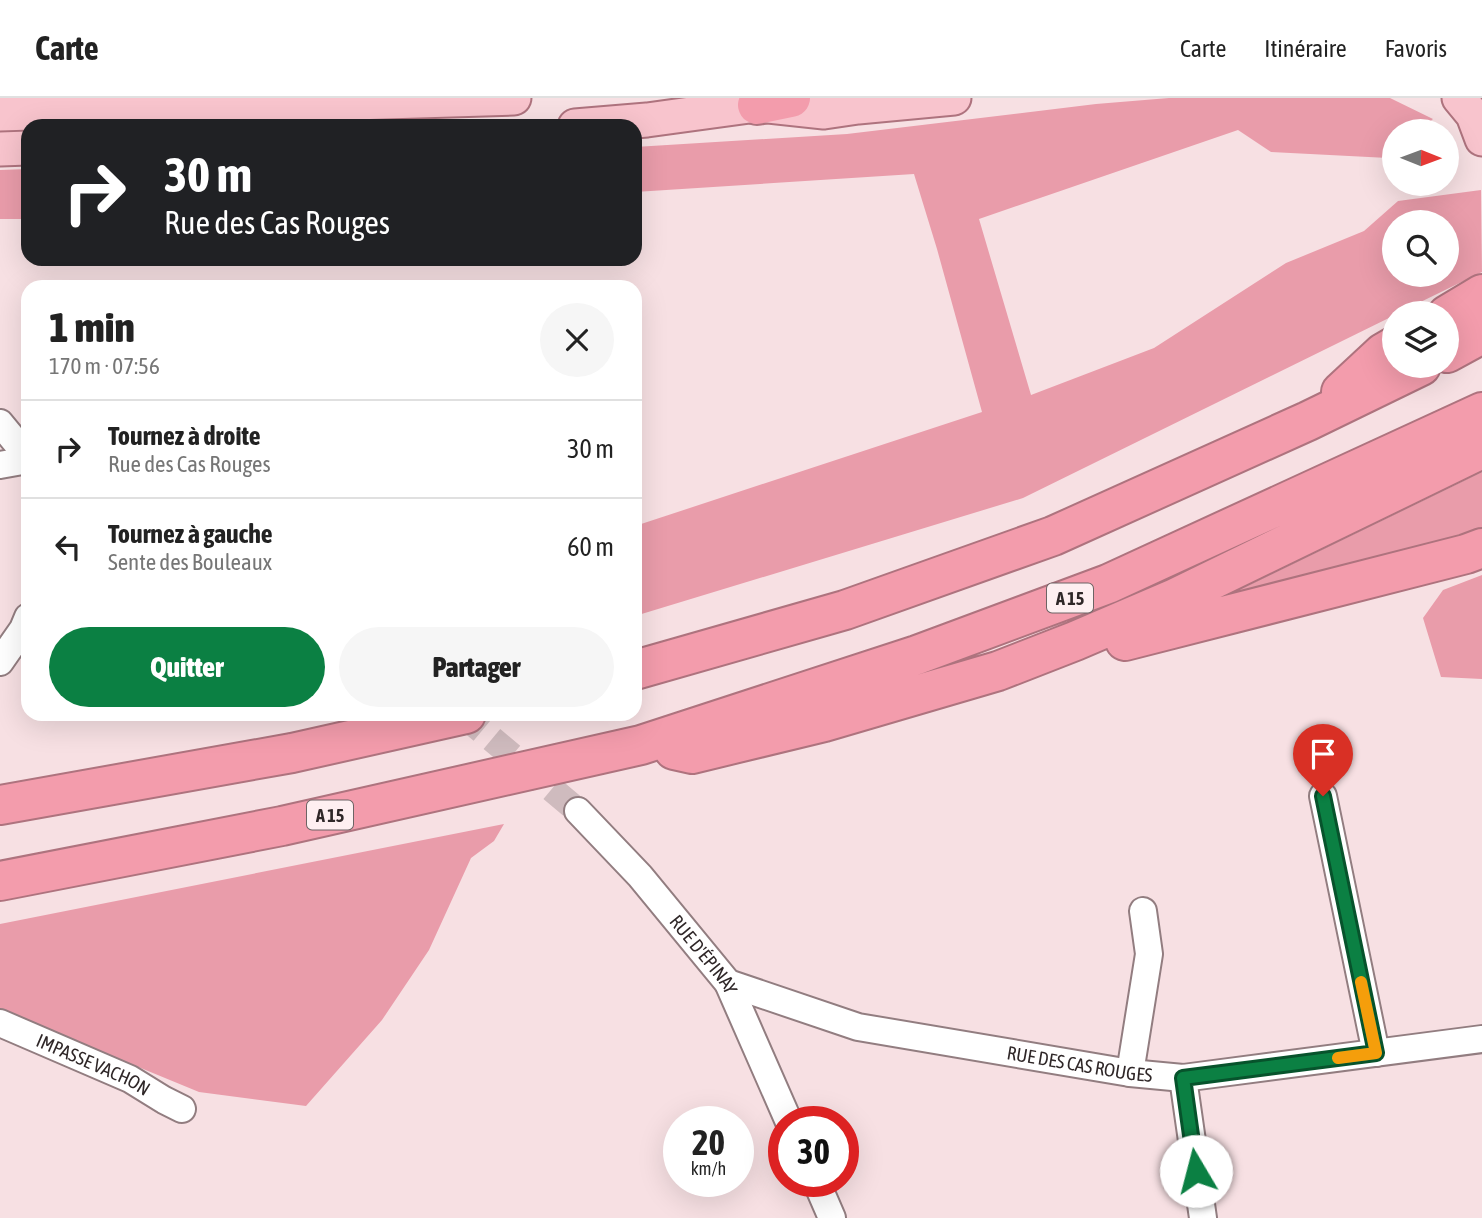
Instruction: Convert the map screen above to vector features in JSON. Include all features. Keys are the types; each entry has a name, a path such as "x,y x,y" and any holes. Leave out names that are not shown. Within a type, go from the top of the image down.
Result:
{"highway":[{"path":"1459,308 1482,295"},
{"path":"1459,346 1482,334"},
{"path":"1308,422 1382,354"},
{"path":"642,668 845,610 1053,536 1308,422 1397,378"},
{"name":"A 15","path":"9,880 282,826 641,745 917,655 1108,584 1482,412"},
{"path":"641,745 692,754 824,722 998,671 1075,641 1232,572 1482,449"},
{"path":"1075,641 1105,646 1477,553"},
{"path":"2,804 292,753 435,721"}],"main road":[{"path":"0,114 514,98"},
{"path":"642,120 774,102 824,112 954,98"},
{"path":"1459,98 1473,115 1482,139"},
{"path":"0,149 21,148"}],"street":[{"path":"0,423 21,449"},
{"path":"0,466 21,460"},
{"path":"0,662 21,632"},
{"path":"1323,796 1376,1053"},
{"name":"RUE D'ÉPINAY","path":"578,811 640,876 728,983 782,1106"},
{"path":"1130,1073 1149,954 1143,911"},
{"name":"RUE DES CAS ROUGES","path":"728,983 858,1027 1130,1073 1183,1078 1482,1039"},
{"name":"IMPASSE VACHON","path":"0,1023 131,1079 183,1109"},
{"path":"1183,1078 1203,1218"},
{"path":"823,1197 832,1218"}],"shaded area":[{"path":"1169,98 1390,98 1433,119 1382,119 1382,158 1271,152 1238,130 979,219 1031,395 1154,348 1286,263 1364,231 1382,215 1382,287 1451,287 1423,301 1382,301 1382,321 1023,498 642,614 642,524 982,412 914,174 642,192 642,147 847,134 1096,104"},
{"path":"21,169 21,219 0,219 0,170"},
{"path":"1481,190 1482,272 1459,283 1459,210 1388,210 1398,201 1460,196 1460,193"},
{"path":"1482,472 1482,533 1224,597"},
{"path":"1482,575 1482,679 1441,677 1423,618 1443,590"},
{"path":"504,824 494,841 471,858 429,950 382,1020 306,1106 199,1092 0,1010 0,924"}],"tunnel":[{"path":"470,721 578,811"}],"slow traffic":[{"path":"1338,1058 1376,1053 1361,982"}],"route":[{"path":"1196,1171 1183,1078 1376,1053 1323,796"}]}
